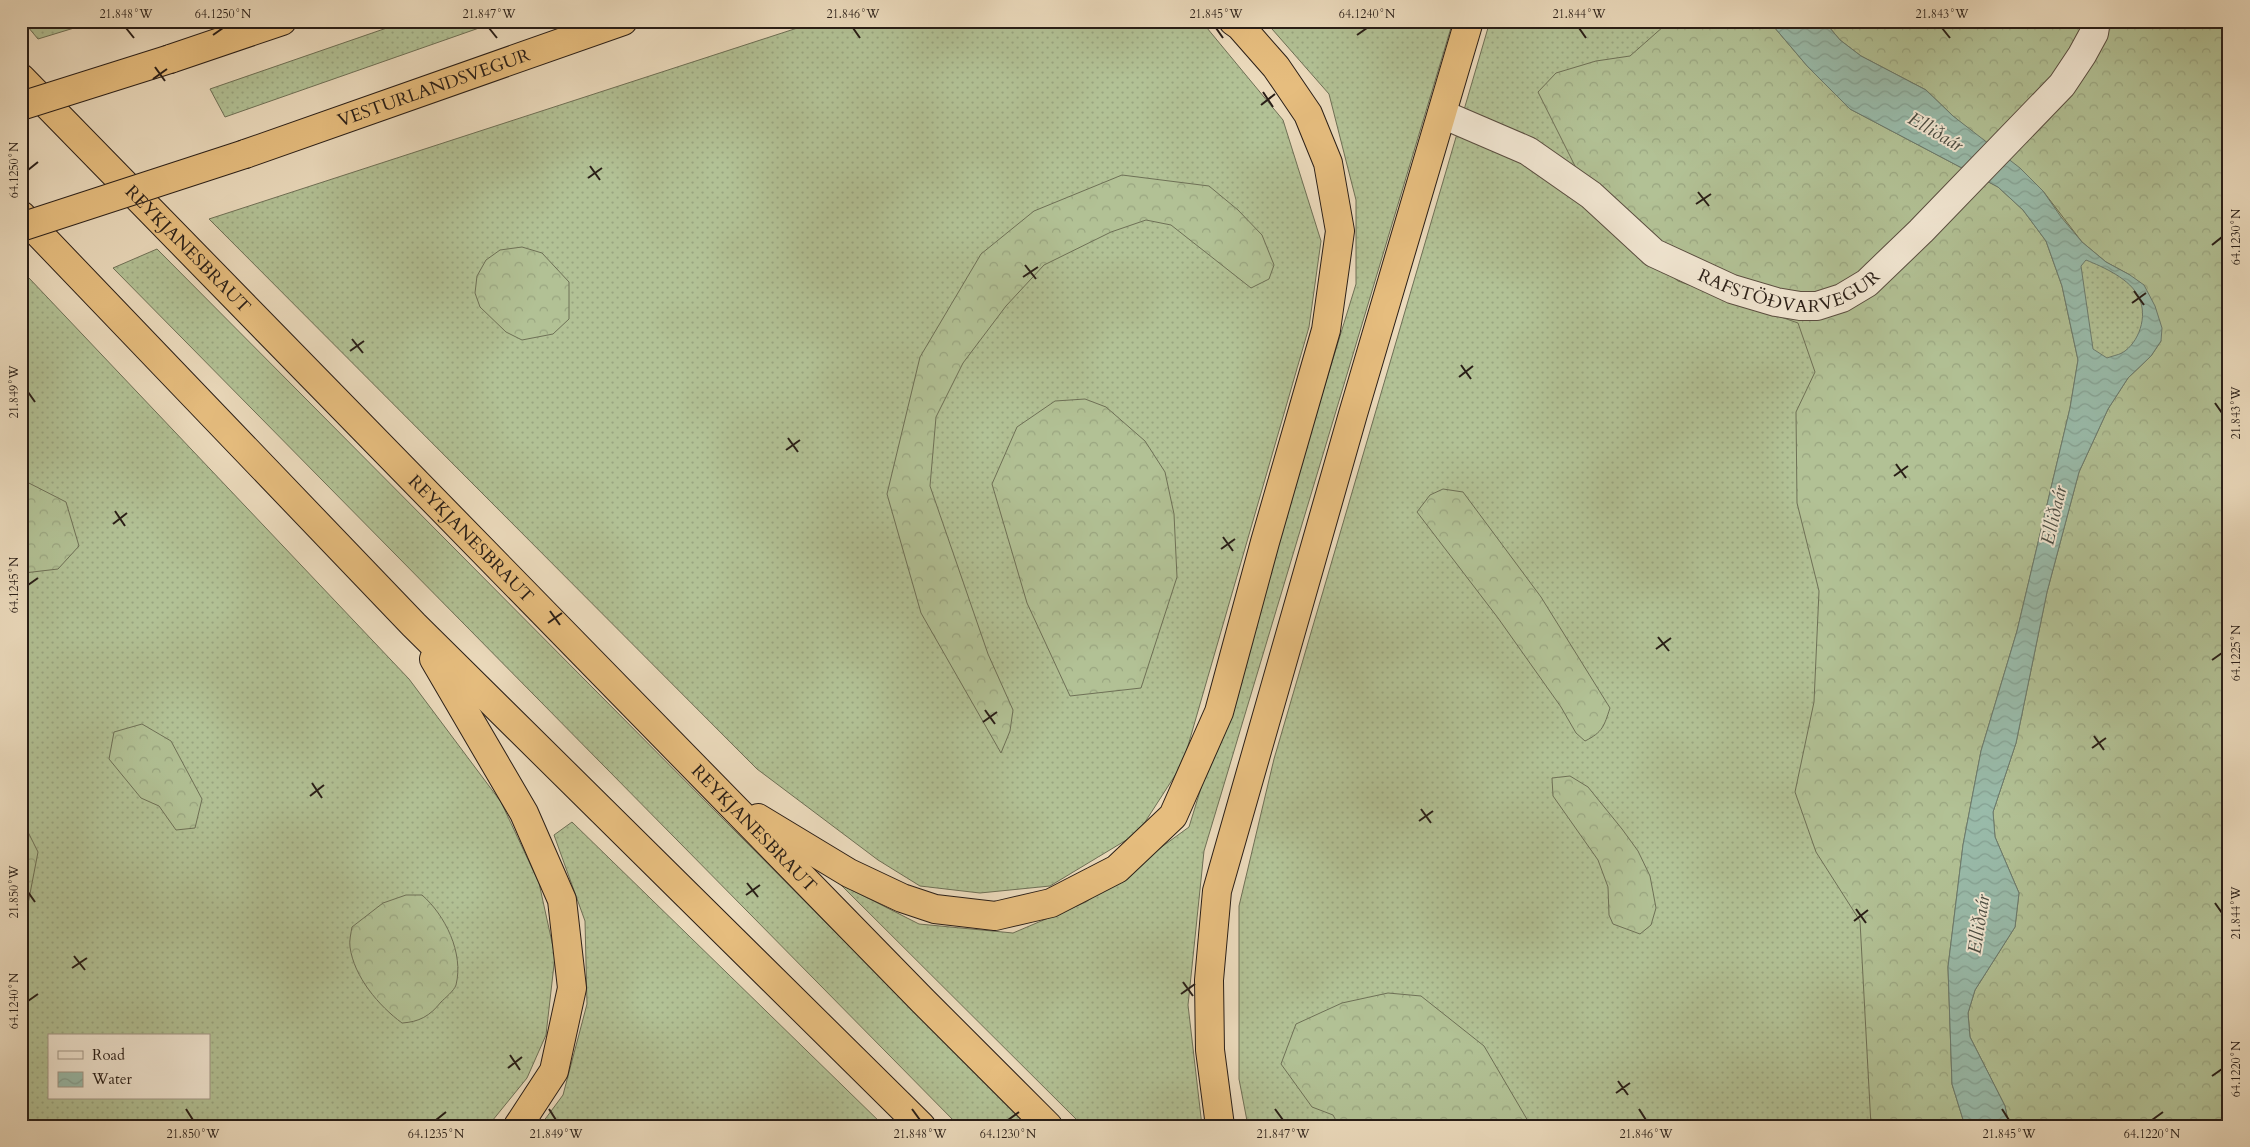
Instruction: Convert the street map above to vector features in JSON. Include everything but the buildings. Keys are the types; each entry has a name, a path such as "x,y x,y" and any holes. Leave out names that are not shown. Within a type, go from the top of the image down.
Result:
{"highway":[{"path":"170,59 244,21"},
{"path":"21,106 282,21"},
{"name":"VESTURLANDSVEGUR","path":"21,227 245,154 623,21"},
{"path":"721,795 849,873 902,898 935,909 995,916 1051,903 1117,869 1173,816 1219,712 1265,542 1326,330 1340,231 1328,163 1308,114 1276,67 1240,26 1233,21"},
{"path":"1220,1126 1210,1050 1209,980 1218,891 1348,433 1469,21"},
{"name":"REYKJANESBRAUT","path":"21,78 721,795 1048,1126"},
{"path":"21,215 414,626 921,1126"},
{"path":"414,626 524,814 562,900 572,988 554,1071 518,1126"}],"lane":[{"name":"RAFSTÖÐVARVEGUR","path":"1442,114 1528,151 1591,195 1654,253 1732,289 1776,302 1817,306 1842,298 1866,283 1921,231 2062,86 2082,55 2094,32 2096,21"}],"green space":[{"path":"23,21 97,21 38,39"},
{"path":"407,21 499,21 225,117 210,89"},
{"path":"819,21 1192,21 1207,28 1283,120 1321,241 1309,327 1183,763 1138,833 1050,886 980,893 920,886 878,860 757,769 209,219"},
{"path":"1265,21 1453,21 1204,851 1188,1005 1202,1126 1083,1126 840,884 919,924 1013,933 1086,902 1189,827 1356,284 1356,200 1329,94"},
{"path":"1490,21 2229,21 2229,1126 1248,1126 1239,1079 1239,906 1274,759"},
{"path":"1663,21 1769,21 1808,67 1850,109 1998,187 2023,210 2046,241 2062,286 2078,360 2070,408 2017,631 1981,751 1963,845 1948,967 1952,1084 1965,1126 1871,1126 1860,921 1816,852 1795,792 1814,702 1819,591 1797,503 1796,412 1815,372 1798,323 1678,281 1600,216 1538,92 1556,73 1596,61 1630,56 1664,26"},
{"path":"1824,21 2229,21 2229,1126 2009,1126 2005,1106 1970,1037 1968,1013 1975,990 2015,927 2019,893 1995,837 1993,812 2016,743 2047,592 2079,472 2108,409 2128,378 2151,356 2161,341 2130,275 2106,262 2082,242 2043,191 1953,116 1926,90 1861,56 1840,40"},
{"path":"1122,175 1209,186 1238,210 1262,235 1274,265 1269,279 1251,288 1171,225 1146,220 1111,232 1044,265 1006,306 963,363 936,417 930,486 988,654 1013,710 1010,731 1001,753 921,613 887,494 920,357 981,254 1034,211"},
{"path":"522,247 542,253 569,282 569,319 553,334 522,340 506,332 480,307 475,293 477,276 486,260 500,250"},
{"path":"157,249 1028,1126 959,1126 113,268"},
{"path":"29,278 409,679 501,802 539,883 555,956 546,1035 527,1078 488,1126 21,1126 21,280"},
{"path":"1085,399 1106,407 1145,441 1165,472 1174,514 1177,577 1141,688 1070,696 1027,603 992,484 1017,427 1055,401"},
{"path":"21,479 66,502 79,546 58,569 24,573 21,571"},
{"path":"1443,489 1463,492 1541,597 1610,708 1602,728 1596,735 1585,741 1576,733 1561,707 1498,618 1417,512 1430,495"},
{"path":"142,724 171,741 202,799 195,828 176,830 159,806 141,798 109,759 114,732"},
{"path":"1570,776 1588,787 1622,829 1638,851 1650,876 1656,908 1651,925 1640,934 1613,924 1609,915 1608,887 1598,860 1553,796 1552,778"},
{"path":"21,818 38,852 28,904 21,907"},
{"path":"572,822 884,1126 540,1126 563,1095 587,1004 585,921 554,835"},
{"path":"406,895 422,895 438,913 451,936 455,948 458,973 455,987 433,1011 419,1020 402,1023 376,999 362,980 352,958 350,942 352,927 383,903"},
{"path":"1388,993 1421,996 1484,1046 1528,1121 1528,1126 1339,1126 1333,1115 1312,1107 1281,1064 1296,1024 1342,1003"}],"water":[{"name":"Elliðaár","path":"1769,21 1824,21 1840,40 1861,56 1926,90 1953,116 2020,168 2043,191 2082,242 2106,262 2144,285 2155,306 2162,328 2161,341 2151,356 2128,378 2108,409 2079,472 2047,592 2016,743 1993,812 1995,837 2019,893 2015,927 1975,990 1968,1013 1970,1037 2005,1106 2009,1126 1965,1126 1952,1084 1948,967 1963,845 1981,751 2017,631 2070,408 2078,360 2062,286 2046,241 2023,210 1998,187 1850,109 1808,67","holes":["2086,260 2123,279 2135,291 2142,305 2142,321 2133,343 2122,353 2107,358 2093,349 2081,266"]}]}
